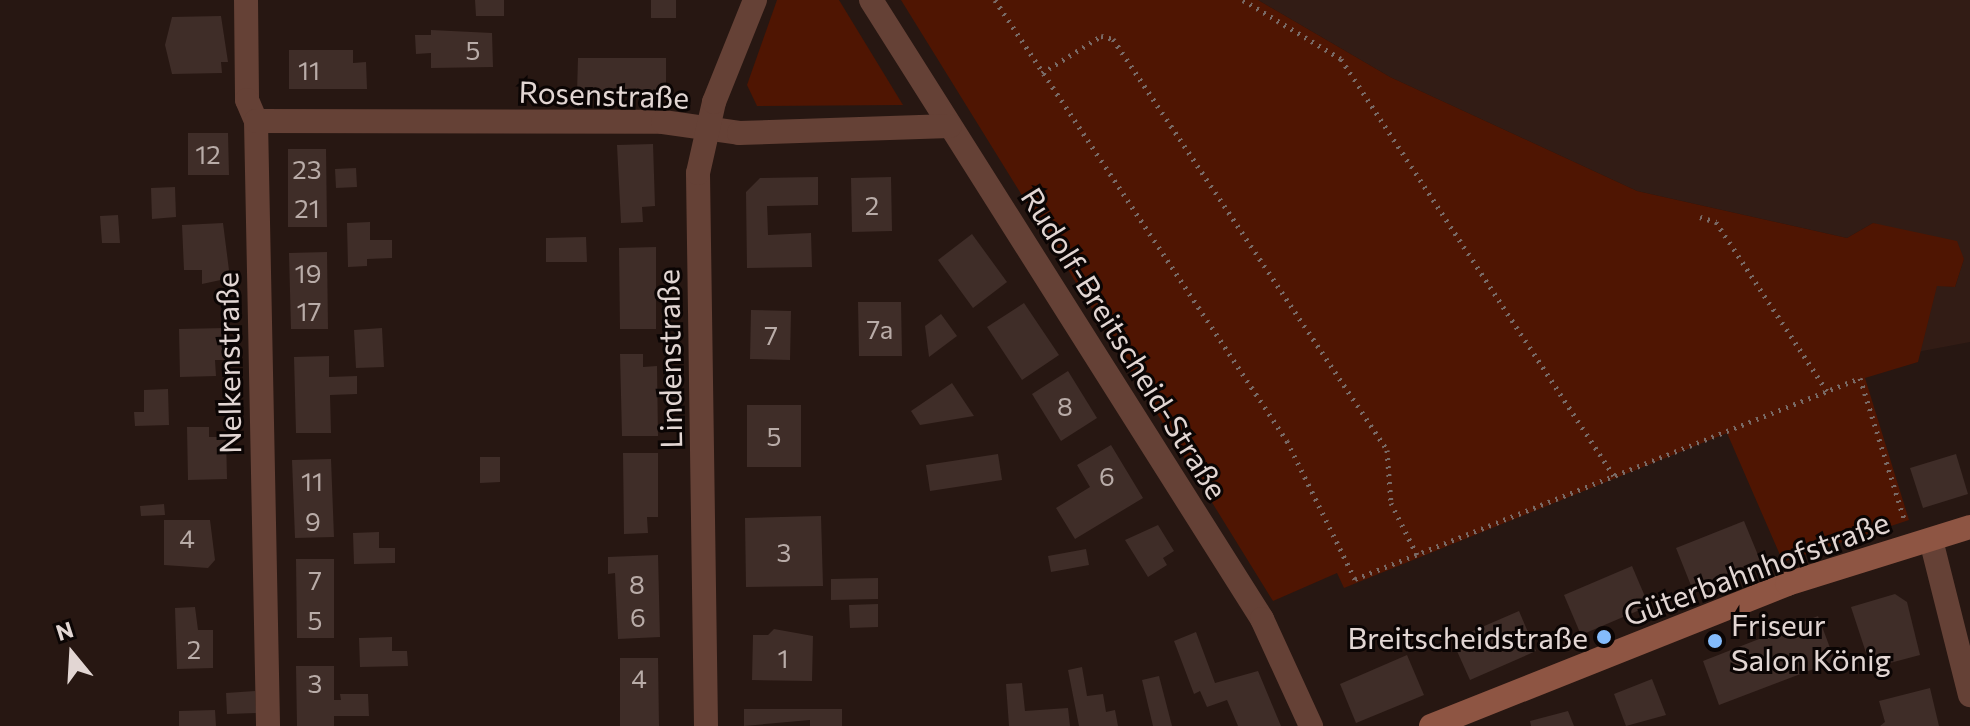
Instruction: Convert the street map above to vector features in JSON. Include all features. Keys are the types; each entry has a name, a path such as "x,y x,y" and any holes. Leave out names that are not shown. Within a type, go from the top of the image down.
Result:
{"street":[{"name":"Nelkenstraße","path":"246,0 247,100 256,121 268,726"},
{"name":"Lindenstraße","path":"706,726 698,173 705,131 755,0"},
{"name":"Rudolf-Breitscheid-Straße","path":"871,0 1262,619 1311,726"},
{"name":"Rosenstraße","path":"256,121 663,122 705,131 950,126"},
{"name":"Güterbahnhofstraße","path":"1431,726 1787,584 1970,527"},
{"path":"1921,543 1970,695"}],"path":[{"path":"995,0 1301,463 1355,579 1860,378 1921,543"},
{"path":"1243,0 1341,59 1614,476"},
{"path":"1042,73 1101,36 1113,39 1387,450 1394,512 1417,555"},
{"path":"1700,217 1716,222 1827,391"}],"shaded area":[{"path":"777,0 839,0 903,105 757,106 747,85"},
{"path":"901,0 1258,0 1390,77 1637,191 1847,238 1873,223 1957,241 1964,259 1955,287 1937,286 1918,362 1865,378 1909,520 1783,562 1727,433 1344,588 1337,573 1273,601"},
{"path":"1258,0 1970,0 1970,342 1917,352 1937,285 1955,287 1964,259 1873,223 1847,238 1637,191 1390,77"}],"building":[{"path":"475,0 504,0 504,16 476,16"},
{"path":"651,0 676,0 676,18 651,18"},
{"path":"221,16 228,62 221,62 222,73 172,74 165,45 172,17"},
{"path":"431,30 492,33 493,67 431,68 431,53 416,54 415,35 431,35"},
{"path":"289,50 353,50 353,63 366,62 367,89 289,89"},
{"path":"578,58 666,58 666,93 577,93"},
{"path":"188,133 228,133 229,175 188,175"},
{"path":"653,144 655,206 642,207 643,222 621,223 617,145"},
{"path":"288,149 326,149 327,227 288,227"},
{"path":"356,168 357,187 336,188 335,169"},
{"path":"818,177 818,205 767,206 768,235 811,233 812,267 747,268 746,192 760,178"},
{"path":"891,177 892,231 852,232 851,178"},
{"path":"175,187 176,217 152,219 151,188"},
{"path":"118,215 120,243 102,243 100,216"},
{"path":"370,222 370,240 392,240 392,258 367,259 367,266 348,267 347,223"},
{"path":"223,223 230,278 202,284 202,270 184,270 182,225"},
{"path":"972,234 1007,282 973,308 938,260"},
{"path":"586,237 587,262 546,262 546,238"},
{"path":"656,247 656,329 620,329 619,248"},
{"path":"327,252 328,329 291,329 289,253"},
{"path":"858,302 901,302 902,356 859,356"},
{"path":"1024,303 1059,355 1022,380 987,327"},
{"path":"751,310 791,311 790,360 750,359"},
{"path":"941,314 957,336 929,357 925,326"},
{"path":"226,328 227,360 215,360 216,376 180,377 179,329"},
{"path":"382,328 384,367 356,368 354,330"},
{"path":"620,354 643,354 643,367 657,366 658,436 622,436"},
{"path":"329,356 329,377 357,376 357,394 330,395 331,433 296,433 294,357"},
{"path":"1068,371 1097,418 1061,441 1032,394"},
{"path":"952,383 974,416 920,425 911,411"},
{"path":"168,389 169,425 135,426 134,412 144,412 144,390"},
{"path":"747,405 801,405 801,467 747,467"},
{"path":"187,427 209,427 209,437 226,437 227,479 188,480"},
{"path":"1111,445 1143,498 1075,539 1056,508 1090,487 1077,465"},
{"path":"623,453 658,453 658,517 647,517 648,533 624,534"},
{"path":"998,454 1002,480 930,491 926,465"},
{"path":"1956,454 1968,494 1923,508 1910,468"},
{"path":"480,457 500,457 500,482 480,483"},
{"path":"331,459 334,537 295,538 292,460"},
{"path":"164,504 165,515 141,516 140,506"},
{"path":"821,516 823,586 746,587 745,518"},
{"path":"164,520 210,520 215,560 208,568 164,565"},
{"path":"1744,521 1760,560 1692,588 1676,548"},
{"path":"1158,525 1174,551 1163,558 1167,565 1148,577 1125,540"},
{"path":"379,532 379,548 395,548 395,563 354,564 353,533"},
{"path":"1086,549 1089,565 1051,572 1048,556"},
{"path":"658,555 660,637 618,639 615,573 608,574 608,557"},
{"path":"296,559 334,559 334,638 297,638"},
{"path":"1632,566 1649,606 1581,635 1564,595"},
{"path":"878,578 878,599 831,600 831,579"},
{"path":"1895,594 1907,602 1920,655 1871,668 1851,607"},
{"path":"878,604 878,627 850,628 849,605"},
{"path":"195,607 198,630 213,630 213,668 177,669 175,608"},
{"path":"1519,611 1536,651 1470,680 1452,640"},
{"path":"1818,616 1835,661 1719,705 1703,661"},
{"path":"774,629 813,636 812,681 752,680 753,635 768,635"},
{"path":"1196,632 1215,683 1258,671 1281,726 1238,726 1227,700 1207,707 1200,691 1194,694 1174,641"},
{"path":"392,637 392,651 407,651 408,666 360,667 359,638"},
{"path":"1407,655 1424,695 1356,723 1340,684"},
{"path":"620,658 658,658 659,726 620,726"},
{"path":"296,666 334,666 334,700 341,700 340,694 368,694 369,716 334,716 334,726 297,726"},
{"path":"1082,667 1087,696 1103,694 1106,712 1115,710 1118,726 1079,726 1068,670"},
{"path":"1159,676 1172,726 1153,726 1142,680"},
{"path":"1652,679 1666,715 1626,726 1614,694"},
{"path":"1022,683 1025,711 1068,708 1070,726 1009,726 1006,684"},
{"path":"1930,688 1939,726 1880,726 1885,722 1879,701"},
{"path":"255,691 256,713 227,714 226,693"},
{"path":"744,709 842,709 842,726 810,726 810,720 744,726"},
{"path":"215,710 216,726 179,726 179,711"},
{"path":"1568,711 1574,726 1531,726 1530,721"}],"place":[{"name":"Breitscheidstraße","path":"1604,637"},
{"name":"Friseur Salon König","path":"1715,641"}]}
